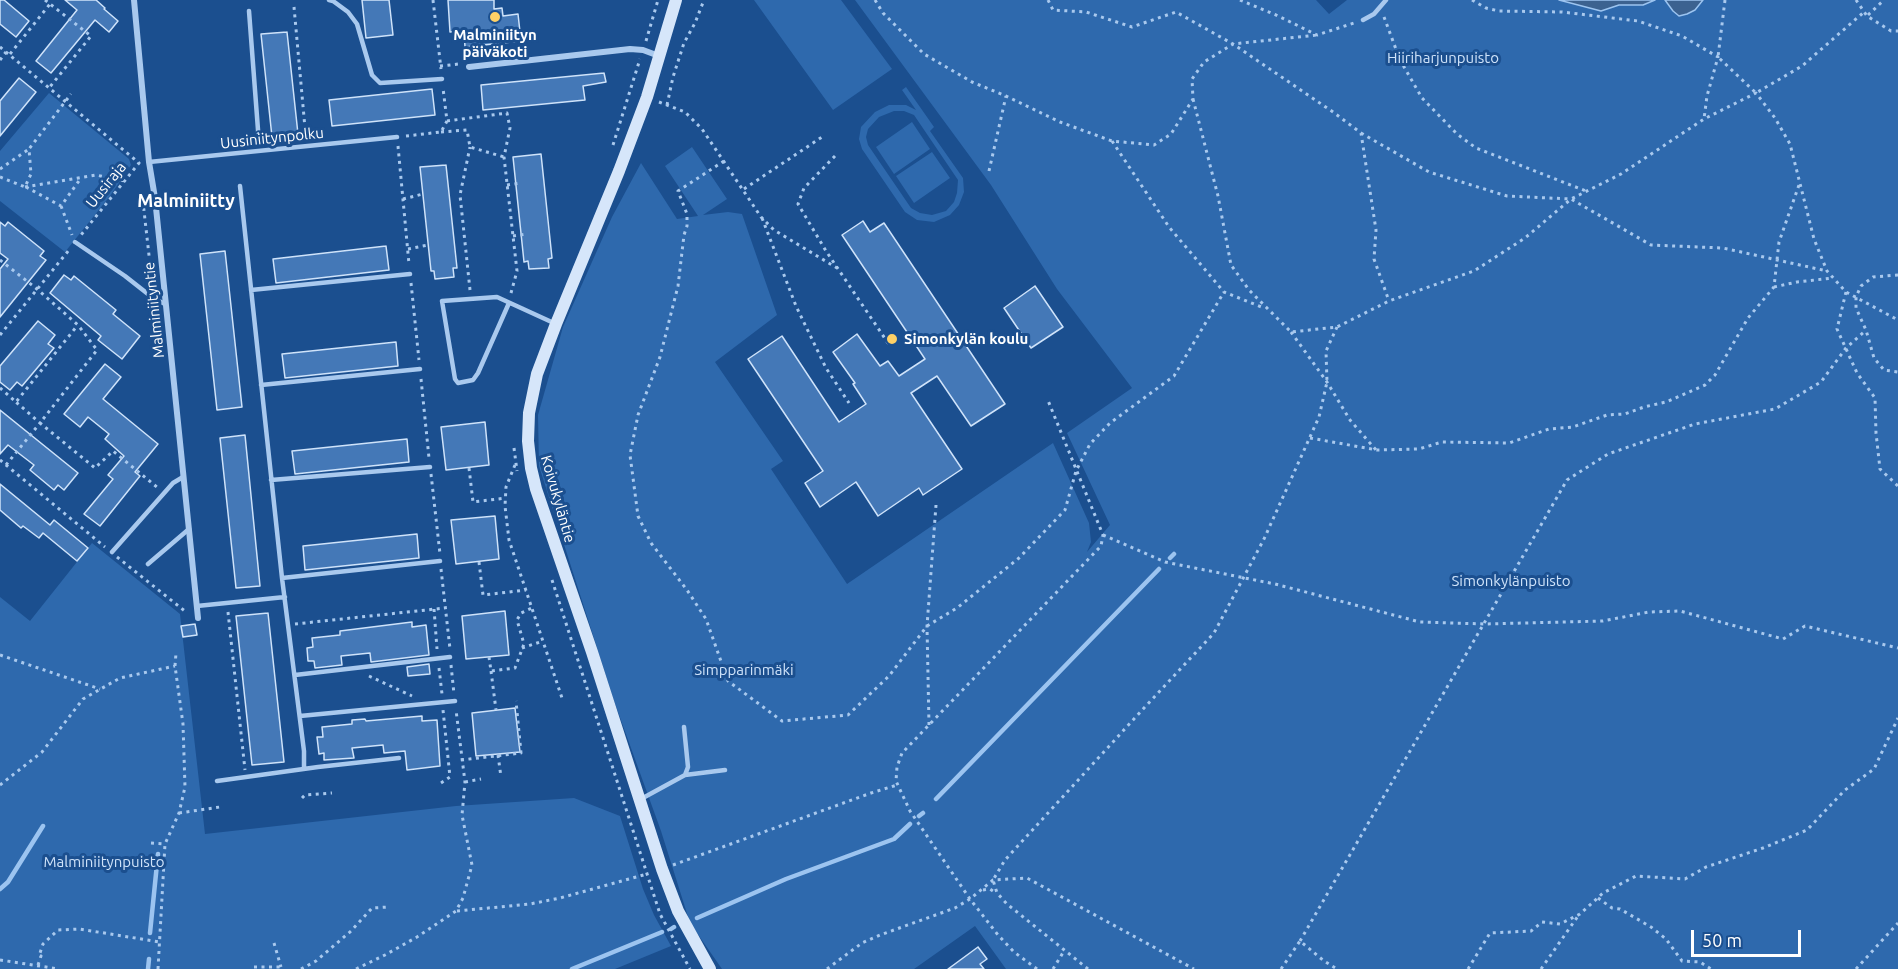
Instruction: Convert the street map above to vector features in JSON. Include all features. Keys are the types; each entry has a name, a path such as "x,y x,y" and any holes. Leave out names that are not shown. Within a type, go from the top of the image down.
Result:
{"main road":[{"name":"Koivukyläntie","path":"676,0 647,97 537,374 528,428 531,468 536,489 662,869 678,911 710,969"}],"street":[{"name":"Malminiityntie","path":"134,0 198,618"},
{"path":"469,67 630,49 643,50 659,56"}],"lane":[{"path":"329,0 348,12 357,24 372,75 380,83 442,79"},
{"path":"1363,20 1374,14 1386,0"},
{"path":"249,11 259,143"},
{"name":"Uusiniitynpolku","path":"149,162 397,137"},
{"path":"240,186 282,578 300,716 304,769"},
{"path":"75,242 153,298 165,304"},
{"path":"251,290 410,274"},
{"path":"509,303 478,373 473,380 458,383 455,379 441,302 497,297 556,324"},
{"path":"261,385 420,369"},
{"path":"272,480 430,467"},
{"path":"112,552 173,483 183,477"},
{"path":"148,564 189,529"},
{"path":"282,578 440,561"},
{"path":"197,606 285,597"},
{"path":"295,675 450,657"},
{"path":"300,716 455,701"},
{"path":"684,727 688,767 685,775"},
{"path":"217,782 399,758"},
{"path":"640,800 685,775 725,770"}],"path":[{"path":"45,0 91,36 49,87"},
{"path":"433,0 447,121 441,132"},
{"path":"612,149 658,0"},
{"path":"704,0 696,23 684,43 672,77 667,105 685,112 696,124 761,217 796,306 826,368 849,403"},
{"path":"875,0 883,14 924,54 972,82 1060,122 1112,141 1154,145 1171,134 1193,99"},
{"path":"1048,0 1053,10 1086,12 1132,27 1176,12 1233,44 1361,133 1429,172 1507,196 1571,199 1652,245 1723,248 1827,271"},
{"path":"1240,0 1317,35"},
{"path":"1472,0 1486,8 1499,11 1562,12 1638,21 1682,36 1718,57 1756,93 1775,118 1790,144 1815,239 1827,271 1846,291 1898,320"},
{"path":"1704,119 1707,96 1718,57 1725,0"},
{"path":"1856,0 1866,14 1891,31 1898,31"},
{"path":"1291,332 1337,327 1389,301 1474,272 1525,238 1571,199 1621,174 1704,119 1756,93 1802,66 1884,0"},
{"path":"0,60 50,4"},
{"path":"1380,6 1400,60 1422,98 1457,134 1476,148 1586,191"},
{"path":"294,7 307,147"},
{"path":"1363,20 1317,35 1233,44 1204,62 1192,80 1193,99 1218,196 1231,265 1265,308 1291,332 1327,382 1350,420 1377,450"},
{"name":"Uusiraja","path":"0,47 139,163 0,335"},
{"path":"440,66 458,64 469,67"},
{"path":"0,170 29,149 71,94"},
{"path":"989,171 1006,96"},
{"path":"447,121 507,113 510,128 504,157 517,271 509,303"},
{"path":"397,137 467,130 470,147 460,195 471,299"},
{"path":"1361,133 1376,230 1374,259 1389,301"},
{"path":"743,189 822,137"},
{"path":"1112,141 1169,227 1224,292 1265,308"},
{"path":"470,147 504,157"},
{"path":"25,186 31,174 29,149"},
{"path":"835,156 804,188 798,204 837,268 890,346"},
{"path":"724,161 678,191 687,214 678,286 660,357 638,415 630,455 638,516 651,543 706,619 728,681 782,721 848,715 889,676 927,626 957,608 1027,550 1065,510 1077,471 1090,444 1110,423 1174,376 1224,292"},
{"path":"25,186 96,175 125,182"},
{"path":"0,177 25,186 61,206 75,242"},
{"path":"61,206 81,178"},
{"path":"507,185 521,183"},
{"path":"1310,438 1377,450 1419,449 1442,442 1509,443 1549,429 1573,427 1607,415 1625,414 1686,394 1705,385 1715,375 1748,318 1774,287 1779,242 1800,183"},
{"path":"403,198 423,194"},
{"path":"761,217 774,230 837,268"},
{"path":"513,236 526,234"},
{"path":"408,249 428,245"},
{"path":"0,260 38,289 78,326 97,350 6,465"},
{"path":"1898,275 1873,278 1861,286 1856,297 1857,308 1874,358 1884,370 1898,372"},
{"path":"1774,287 1833,278"},
{"path":"1846,291 1837,329 1857,373 1875,399 1880,469 1898,486"},
{"path":"16,402 78,326"},
{"path":"827,969 862,943 946,912 970,899 993,880 1005,860 1214,633 1245,578 1310,438 1327,382 1326,351 1337,327"},
{"path":"1281,969 1300,941 1379,801 1485,624 1567,480 1608,454 1695,424 1775,409 1821,382 1846,348 1866,330"},
{"path":"0,388 95,468 113,451 164,493"},
{"path":"1037,969 1014,952 970,899 910,812 897,785 897,767 902,753 1101,546 1103,535 1047,398"},
{"path":"514,443 515,465 519,476"},
{"path":"0,460 186,611 187,619"},
{"path":"515,465 506,487 509,540 563,701"},
{"path":"469,468 473,502 506,498"},
{"path":"929,725 927,626 936,505"},
{"path":"1103,535 1166,562 1275,584 1420,622 1485,624 1603,621 1649,612 1680,611 1783,639 1805,626 1898,648"},
{"path":"479,562 483,595 526,590"},
{"path":"551,577 660,914 690,969"},
{"path":"356,969 409,941 456,910 463,898 472,865 462,815 465,782 443,585"},
{"path":"227,603 246,778"},
{"path":"289,624 445,608"},
{"path":"491,671 515,668 524,644 517,620 521,613 532,608"},
{"path":"522,648 543,641"},
{"path":"158,969 165,844 179,813 185,786 183,724 176,653"},
{"path":"0,655 101,689"},
{"path":"489,657 496,710"},
{"path":"0,785 42,752 83,699 120,678 176,666"},
{"path":"353,668 430,704"},
{"path":"461,760 521,753 516,701"},
{"path":"1541,969 1580,914 1603,893 1636,876 1685,879 1706,867 1806,830 1845,790 1874,769 1898,718"},
{"path":"498,755 501,777"},
{"path":"465,782 481,779"},
{"path":"662,869 897,785"},
{"path":"302,798 305,795 332,793"},
{"path":"179,813 220,807"},
{"path":"151,843 165,844"},
{"path":"456,910 530,904 647,874"},
{"path":"993,880 1027,878 1194,969"},
{"path":"993,880 1000,896"},
{"path":"981,890 990,889 1000,896 1028,922 1088,969"},
{"path":"1598,898 1612,908 1620,909 1651,927 1666,939 1682,961 1700,962 1711,969"},
{"path":"301,969 316,961 351,931 372,908 389,907"},
{"path":"1468,969 1490,933 1531,931 1542,922 1560,924 1580,914"},
{"path":"1856,969 1898,923"},
{"path":"38,965 44,944 58,930 79,929 160,942"},
{"path":"1300,941 1324,962 1337,969"},
{"path":"254,967 281,968 274,943"},
{"path":"1053,969 1064,951"},
{"path":"0,960 59,969"}],"green space":[{"path":"754,0 841,0 892,69 833,110"},
{"name":"Simonkylänpuisto","path":"855,0 1316,0 1329,14 1347,0 1898,0 1898,969 1006,969 975,926 914,969 722,969 690,923 661,831 614,701 539,466 538,415 563,327 612,217 641,163 677,219 698,216 665,166 692,147 727,199 703,215 728,212 742,214 777,315 715,362 783,461 771,469 847,584 1053,443 1089,523 1091,542 1087,552 1110,525 1067,433 1132,388 1057,289 991,185"},
{"path":"906,87 934,127 930,131 963,178 964,192 959,205 950,215 934,222 917,220 905,212 862,149 859,139 861,127 875,112 889,105 906,105 916,110 902,90","holes":["894,111 904,111 914,115 958,180 954,202 946,211 932,215 920,213 911,208 868,145 866,137 868,129 879,117"]},
{"path":"49,93 129,159 131,165 110,196 65,252 0,201 0,151"},
{"path":"912,122 930,149 894,174 876,147"},
{"path":"932,152 950,178 914,203 896,176"},
{"name":"Malminiitynpuisto","path":"92,543 180,614 205,834 456,806 574,798 620,816 643,889 671,946 615,969 0,969 0,597 30,621"}],"shaded area":[{"path":"1559,0 1655,0 1643,5 1619,5 1601,11"},
{"path":"1665,0 1703,0 1695,10 1679,16"}],"building":[{"path":"0,0 4,0 29,21 16,37 0,24"},
{"path":"65,0 96,0 118,21 109,32 95,20 51,73 36,61 77,10"},
{"path":"362,0 389,0 393,35 366,38"},
{"path":"448,0 494,0 494,9 502,8 503,16 518,14 521,41 465,47 464,31 450,32"},
{"path":"287,32 298,134 272,137 261,34"},
{"path":"604,73 606,82 583,86 585,100 483,110 481,85"},
{"path":"19,78 36,92 0,136 0,101"},
{"path":"432,89 435,115 332,126 329,100"},
{"path":"541,154 552,258 548,259 549,268 529,269 528,261 524,262 513,157"},
{"path":"446,165 457,268 453,268 454,277 435,279 434,271 431,271 420,167"},
{"path":"863,221 870,232 884,223 1005,404 971,426 937,376 911,393 962,469 923,495 919,488 878,516 856,482 820,507 805,483 823,471 748,359 782,336 839,422 866,404 853,384 855,383 833,352 857,334 880,366 888,361 899,376 925,359 842,235"},
{"path":"0,222 5,226 8,222 44,251 40,256 46,260 0,317 0,269 8,259 0,253"},
{"path":"386,246 389,270 276,283 273,259"},
{"path":"225,251 242,407 217,410 200,254"},
{"path":"64,275 71,280 74,276 116,310 113,314 140,336 122,359 98,340 101,336 50,293"},
{"path":"1035,286 1063,327 1031,348 1004,308"},
{"path":"38,321 55,335 48,344 54,348 22,386 17,382 10,390 0,382 0,366"},
{"path":"396,342 398,366 285,378 282,354"},
{"path":"105,364 121,377 103,399 158,444 135,472 140,476 100,526 84,514 113,479 108,475 124,456 105,439 109,434 88,417 80,427 64,414"},
{"path":"0,410 78,473 64,490 58,485 54,490 30,470 34,465 8,445 0,454"},
{"path":"485,422 489,465 446,470 441,427"},
{"path":"245,435 260,586 236,588 220,438"},
{"path":"407,439 409,462 295,474 292,451"},
{"path":"0,484 50,525 54,520 88,548 77,561 43,533 39,538 23,526 21,528 0,510"},
{"path":"495,516 499,559 456,564 451,520"},
{"path":"417,534 419,558 305,570 303,546"},
{"path":"505,611 509,655 466,659 462,616"},
{"path":"268,613 284,762 252,765 236,616"},
{"path":"412,622 412,627 426,625 429,655 371,662 370,653 341,656 342,665 315,668 314,661 308,661 307,648 313,647 312,638 340,635 340,631"},
{"path":"195,624 197,635 183,637 181,626"},
{"path":"429,664 430,674 408,676 407,667"},
{"path":"515,708 520,752 476,756 472,713"},
{"path":"422,716 422,721 437,720 440,766 407,770 405,751 384,753 383,745 352,748 354,758 324,760 324,753 319,754 317,737 323,737 322,727 352,724 352,720"},
{"path":"978,947 987,959 980,964 984,969 948,969"}],"waterway":[{"path":"1170,558 1174,554"},
{"path":"936,799 1159,569"},
{"path":"919,816 923,813"},
{"path":"697,918 786,879 894,839 910,824"},
{"path":"0,889 8,882 43,826"},
{"path":"150,933 158,854"},
{"path":"572,969 662,932"},
{"path":"148,969 149,959"}],"place":[{"name":"Malminiityn päiväkoti","path":"495,17"},
{"name":"Simonkylän koulu","path":"892,339"}],"district":[{"name":"Malminiitty","path":"186,201"}],"park label":[{"name":"Hiiriharjunpuisto","path":"1443,58"},
{"name":"Simpparinmäki","path":"744,670"}]}
